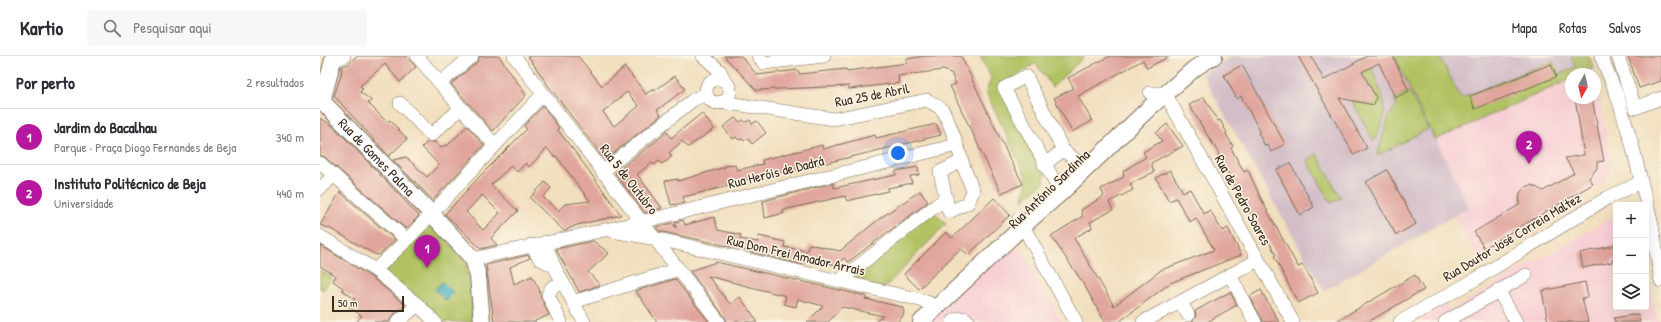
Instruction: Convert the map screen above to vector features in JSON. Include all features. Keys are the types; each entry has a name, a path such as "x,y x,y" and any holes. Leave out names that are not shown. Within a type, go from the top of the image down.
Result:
{"main road":[{"name":"Rua António Sardinha","path":"921,322 1021,222 1078,162 1178,73 1195,68 1214,56"},
{"path":"320,71 337,58"},
{"path":"321,102 337,58"},
{"name":"Rua António Sardinha","path":"910,322 1021,222 1063,191 1157,93"},
{"name":"Rua de Gomes Palma","path":"321,102 431,213 473,259"},
{"path":"473,259 478,276 482,322"}],"street":[{"path":"416,56 495,145"},
{"path":"440,83 472,56"},
{"name":"Rua 5 de Outubro","path":"514,56 719,322"},
{"path":"758,56 764,63 824,56"},
{"path":"1601,56 1617,94 1632,144 1652,225 1661,282"},
{"path":"1618,56 1635,108 1661,98"},
{"path":"704,57 708,71 707,89 712,101 721,102 728,97 727,84"},
{"path":"704,57 720,71 727,84 750,106"},
{"path":"1056,184 1044,165 1004,88 1026,76 1063,150 1078,162"},
{"path":"602,172 707,89 715,79 727,84"},
{"name":"Rua de Pedro Soares","path":"1157,93 1258,260 1293,322"},
{"path":"375,270 407,240 543,94"},
{"name":"Rua 25 de Abril","path":"721,102 834,119 927,100 942,110 957,145 973,192 968,203 949,212 940,172 962,161"},
{"path":"400,103 431,135 461,108"},
{"name":"Rua Heróis de Dadrá","path":"473,259 641,222 957,145"},
{"path":"1044,165 1063,150"},
{"path":"320,163 407,240"},
{"path":"320,189 334,175"},
{"name":"Rua Doutor José Correia Maltez","path":"1400,322 1441,299 1607,198 1641,182"},
{"path":"839,281 946,198"},
{"path":"1021,222 1076,322"},
{"name":"Rua Dom Frei Amador Arrais","path":"603,230 655,238 930,303"},
{"path":"320,236 375,270 418,305 435,322"},
{"path":"545,242 554,266 584,322"},
{"path":"531,245 540,258 554,266"},
{"path":"1143,322 1258,260"},
{"path":"573,302 594,294 679,269"},
{"path":"1230,275 1255,322"},
{"path":"1441,299 1450,321 1498,290 1526,275"},
{"path":"560,322 548,295 552,287 563,283"},
{"path":"1498,290 1516,322"},
{"path":"1181,302 1188,315"},
{"path":"397,322 418,305"},
{"path":"953,322 956,319 965,318 970,322"}],"shaded area":[{"path":"1232,56 1589,56 1594,68 1565,68 1565,82 1436,140 1469,207 1324,291 1202,74"},
{"path":"1565,82 1565,104 1601,104 1611,161 1608,175 1603,183 1480,262 1454,217 1469,207 1435,140"},
{"path":"1613,217 1613,310 1649,310 1649,284 1658,322 1418,322 1444,303 1450,311"},
{"path":"1004,249 1022,250 1062,322 928,322"}],"green space":[{"path":"980,56 1085,56 1052,87 1036,63 999,86 1045,172 1044,182 1023,200 1027,179 986,92 991,78"},
{"path":"1367,56 1384,100 1384,119 1374,142 1352,101 1374,105 1376,97 1362,72 1367,69 1362,59"},
{"path":"1394,56 1439,56 1461,98 1553,61 1559,74 1565,71 1565,82 1435,140"},
{"path":"1571,56 1589,56 1594,68 1573,68 1575,67"},
{"path":"1409,91 1428,129 1377,156 1389,116 1396,106 1395,98"},
{"path":"1317,154 1341,198 1331,203 1307,160"},
{"path":"934,212 946,224 883,289 852,276"},
{"path":"432,224 466,262 474,322 436,322 382,274"},
{"path":"320,270 332,278 323,290 320,288"}],"water":[{"path":"442,282 454,293 446,301 435,290"}],"building":[{"path":"356,56 406,56 416,67 400,82 385,64 360,86 363,89 360,92 372,101 368,103 387,122 390,120 407,139 389,156 334,96 341,75 342,66 349,64"},
{"path":"480,56 499,56 526,95 493,131 451,84 477,62"},
{"path":"528,56 578,56 602,86 625,67 646,94 653,89 654,91 675,76 685,89 657,110 661,115 605,160 547,84","holes":["627,92 639,106 614,126 603,112"]},
{"path":"724,56 741,56 757,75 798,70 799,74 846,69 847,71 907,63 906,59 924,56 961,56 1023,184 1001,193 950,86 956,84 951,73 943,70 898,76 899,83 849,89 849,86 756,90"},
{"path":"1110,56 1170,56 1147,68 1143,60 1078,96 1092,121 1072,132 1054,98 1074,88 1068,78"},
{"path":"1298,56 1311,56 1324,80 1367,56 1393,56 1409,91 1395,98 1379,63 1362,72 1376,97 1374,105 1339,98 1367,148 1354,155"},
{"path":"1628,56 1659,56 1661,61 1661,81 1639,88"},
{"path":"1551,64 1556,77 1475,109 1470,96"},
{"path":"1242,65 1285,144 1271,152 1268,145 1265,146 1258,132 1260,131 1241,96 1237,99 1224,75"},
{"path":"1204,97 1227,133 1226,134 1233,146 1231,148 1244,172 1248,170 1260,197 1298,267 1303,265 1318,293 1298,303 1274,256 1276,255 1262,229 1260,230 1218,155 1219,154 1189,105"},
{"path":"1576,104 1593,104 1604,161 1597,162 1597,168 1589,178 1593,184 1484,248 1474,232 1519,205 1520,193 1525,187 1532,185 1543,191 1574,173 1565,158 1584,155"},
{"path":"543,106 559,128 557,129 621,215 577,225 564,231 530,198 545,182 551,188 543,197 558,211 565,204 590,201 556,156 554,157 547,148 529,167 526,163 517,172 511,166 491,185 518,211 491,238 497,245 481,249 445,214 527,129 524,126","holes":["482,195 500,213 483,230 466,212"]},
{"path":"702,113 714,129 688,147 682,141 669,153 672,156 667,161 661,164 659,161 654,165 652,163 637,174 662,208 645,213 615,173 667,132 671,138"},
{"path":"320,118 330,124 346,139 419,216 406,229 325,157 320,155"},
{"path":"735,118 740,122 743,120 746,122 750,120 752,124 757,121 766,133 752,144 747,138 744,141 742,139 739,140 736,137 733,139 723,127"},
{"path":"936,124 941,135 826,163 739,181 740,183 683,197 685,203 671,205 665,181 678,179 678,181 725,166 735,165 737,170 763,164 762,160 822,145 823,149 875,135 876,138"},
{"path":"1167,124 1183,146 1151,163 1154,172 1130,184 1133,190 1109,202 1113,210 1090,222 1092,228 1074,238 1114,306 1161,270 1214,250 1196,218 1190,222 1176,198 1169,201 1156,178 1170,170 1183,192 1190,189 1204,214 1210,210 1222,231 1228,228 1241,255 1170,283 1119,322 1105,322 1083,283 1051,236 1083,216 1081,210 1104,196 1101,189 1124,177 1123,171 1146,157 1143,152 1162,141 1156,133"},
{"path":"467,126 484,145 433,200 393,160 406,157 427,177 439,165 422,147 427,142 435,142 441,148 445,145 447,146"},
{"path":"1290,163 1314,207 1300,215 1276,170"},
{"path":"918,167 919,175 910,176 912,183 888,188 888,191 847,201 845,196 783,210 784,213 765,218 763,201 833,183 834,188 896,175 896,171"},
{"path":"1387,170 1416,224 1396,235 1366,182"},
{"path":"920,191 928,202 848,262 844,258 836,265 806,258 804,265 659,231 656,227 672,223 676,228 675,222 683,220 685,225 714,217 718,230 741,235 740,239 758,242 759,236 785,242 784,247 807,251 809,244 840,251 879,219"},
{"path":"340,192 395,240 379,255 374,254 333,230 320,225"},
{"path":"994,198 1010,215 968,255 961,248 919,289 904,274 946,232 952,238"},
{"path":"593,241 609,253 588,272 600,285 579,292 556,249"},
{"path":"320,245 374,279 405,305 392,316 389,322 356,322 362,316 349,307 355,299 342,290 343,288 333,281 336,276 320,266"},
{"path":"1613,246 1612,262 1583,268 1580,253"},
{"path":"528,255 530,258 510,267 514,284 532,276 539,289 541,298 549,315 535,322 494,322 486,265"},
{"path":"716,262 866,296 865,299 902,307 904,311 903,316 897,322 875,322 883,316 842,307 828,322 807,322 823,306 798,299 796,307 784,304 786,296 708,276 730,304 740,297 758,322 727,322 725,317 690,271"},
{"path":"1415,275 1424,290 1368,322 1335,322"},
{"path":"675,279 709,322 657,322 636,291"},
{"path":"1585,282 1588,297 1582,298 1588,322 1548,322 1542,291"},
{"path":"1261,290 1279,322 1263,322 1250,296"},
{"path":"1230,292 1237,305 1207,322 1192,322 1196,316 1195,311"},
{"path":"1638,314 1640,322 1615,322 1614,318"}],"place":[{"name":"Instituto Politécnico de Beja","path":"1529,164"},
{"name":"Jardim do Bacalhau","path":"427,268"}]}
